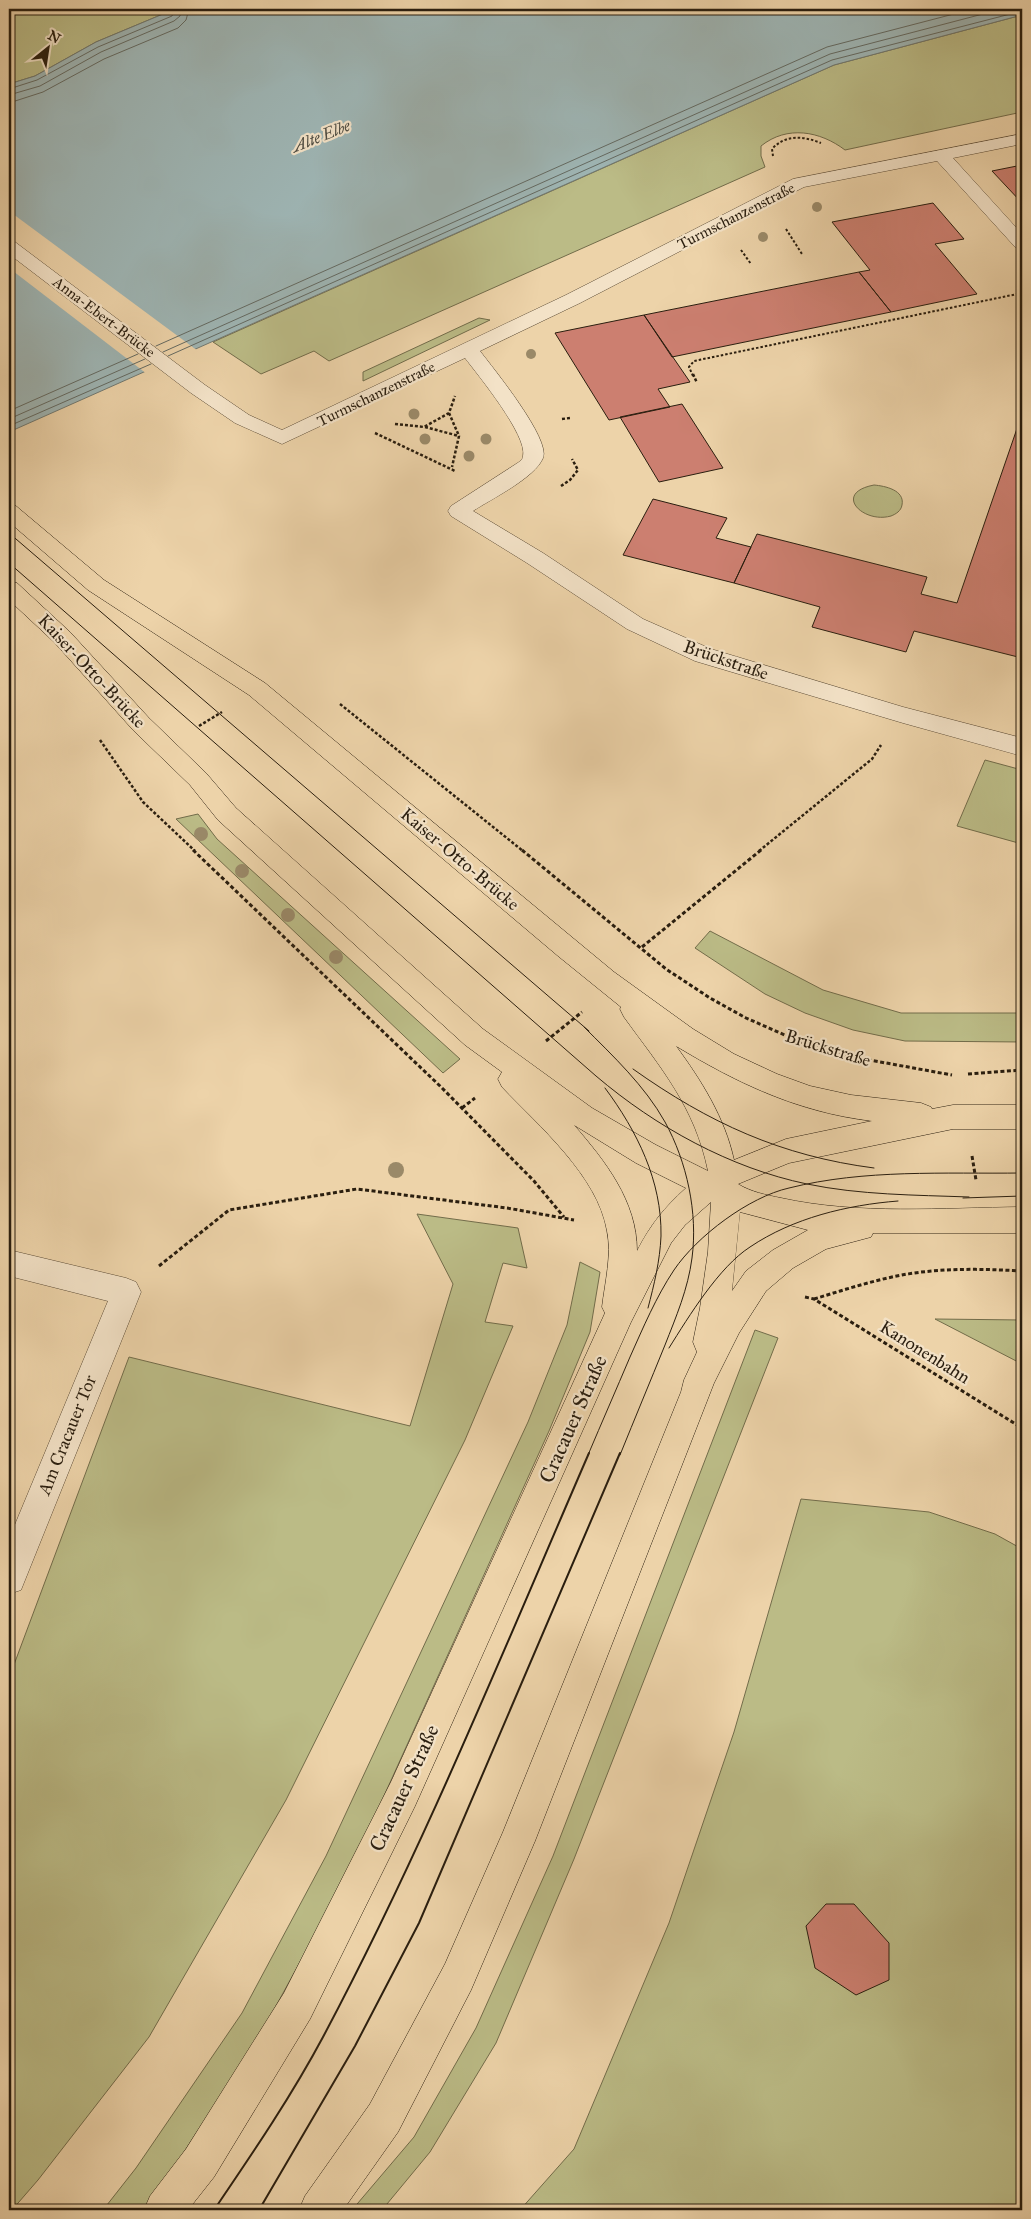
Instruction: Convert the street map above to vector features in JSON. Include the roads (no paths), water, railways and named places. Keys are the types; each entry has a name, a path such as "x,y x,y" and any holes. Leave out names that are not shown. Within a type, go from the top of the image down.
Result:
{"main road":[{"name":"Kaiser-Otto-Brücke","path":"9,511 95,584 128,608 180,638 257,689 619,992 707,1052 759,1078 808,1097 866,1110 958,1117"},
{"name":"Kaiser-Otto-Brücke","path":"9,588 62,638 110,692 198,779 227,814 474,1037"},
{"path":"318,2210 384,2118 458,1977 517,1841 696,1392 699,1380 714,1318 727,1219 713,1189 704,1115 692,1092 619,992"},
{"name":"Cracauer Straße","path":"474,1037 510,1069 598,1175 616,1205 622,1233 621,1269 617,1308 606,1344"},
{"path":"510,1069 582,1116 646,1154 713,1189 751,1204 808,1217 887,1221 984,1222 1022,1220"},
{"path":"713,1189 786,1151 958,1117 1022,1117"},
{"name":"Cracauer Straße","path":"164,2210 200,2163 297,2006 403,1794 606,1344 661,1234 713,1189"},
{"path":"699,1380 728,1323 756,1281 783,1259 820,1238 887,1221"}],"street":[{"name":"Turmschanzenstraße","path":"282,438 469,350 799,183 1022,140"},
{"path":"941,155 1022,244"},
{"name":"Anna-Ebert-Brücke","path":"9,246 198,389 242,419 282,438"},
{"name":"Brückstraße","path":"469,350 512,407 534,449 534,456 530,464 458,511 535,558 635,624 703,655 903,715 1022,747"},
{"name":"Am Cracauer Tor","path":"9,1263 126,1292 9,1578"}],"water":[{"name":"Alte Elbe","path":"175,9 1022,9 1022,15 834,65 9,432 9,84 35,76 96,42"}],"tram line":[{"path":"9,533 589,1031"},
{"path":"9,563 596,1076 619,1095 668,1127"},
{"path":"584,1027 638,1084 668,1127"},
{"path":"633,1069 690,1106 747,1134 777,1146 808,1155 840,1163 874,1168"},
{"path":"605,1088 617,1104 637,1139 652,1176 657,1196 661,1236 656,1273 648,1308"},
{"path":"668,1127 695,1143 750,1168 808,1184"},
{"path":"668,1127 685,1171 689,1188 692,1206 693,1248"},
{"path":"808,1184 876,1175 1022,1173"},
{"path":"693,1248 710,1231 757,1200 789,1188 808,1184"},
{"path":"808,1184 888,1194 969,1197"},
{"path":"963,1198 1022,1196"},
{"path":"669,1348 695,1307 716,1279 738,1256 750,1247 784,1228 821,1215 859,1206 898,1201"},
{"path":"588,1455 640,1335 667,1280 693,1248"},
{"path":"620,1455 685,1292 693,1248"},
{"path":"214,2210 298,2081 360,1966 462,1748 589,1453"},
{"path":"259,2210 355,2046 419,1923 620,1453"}]}
